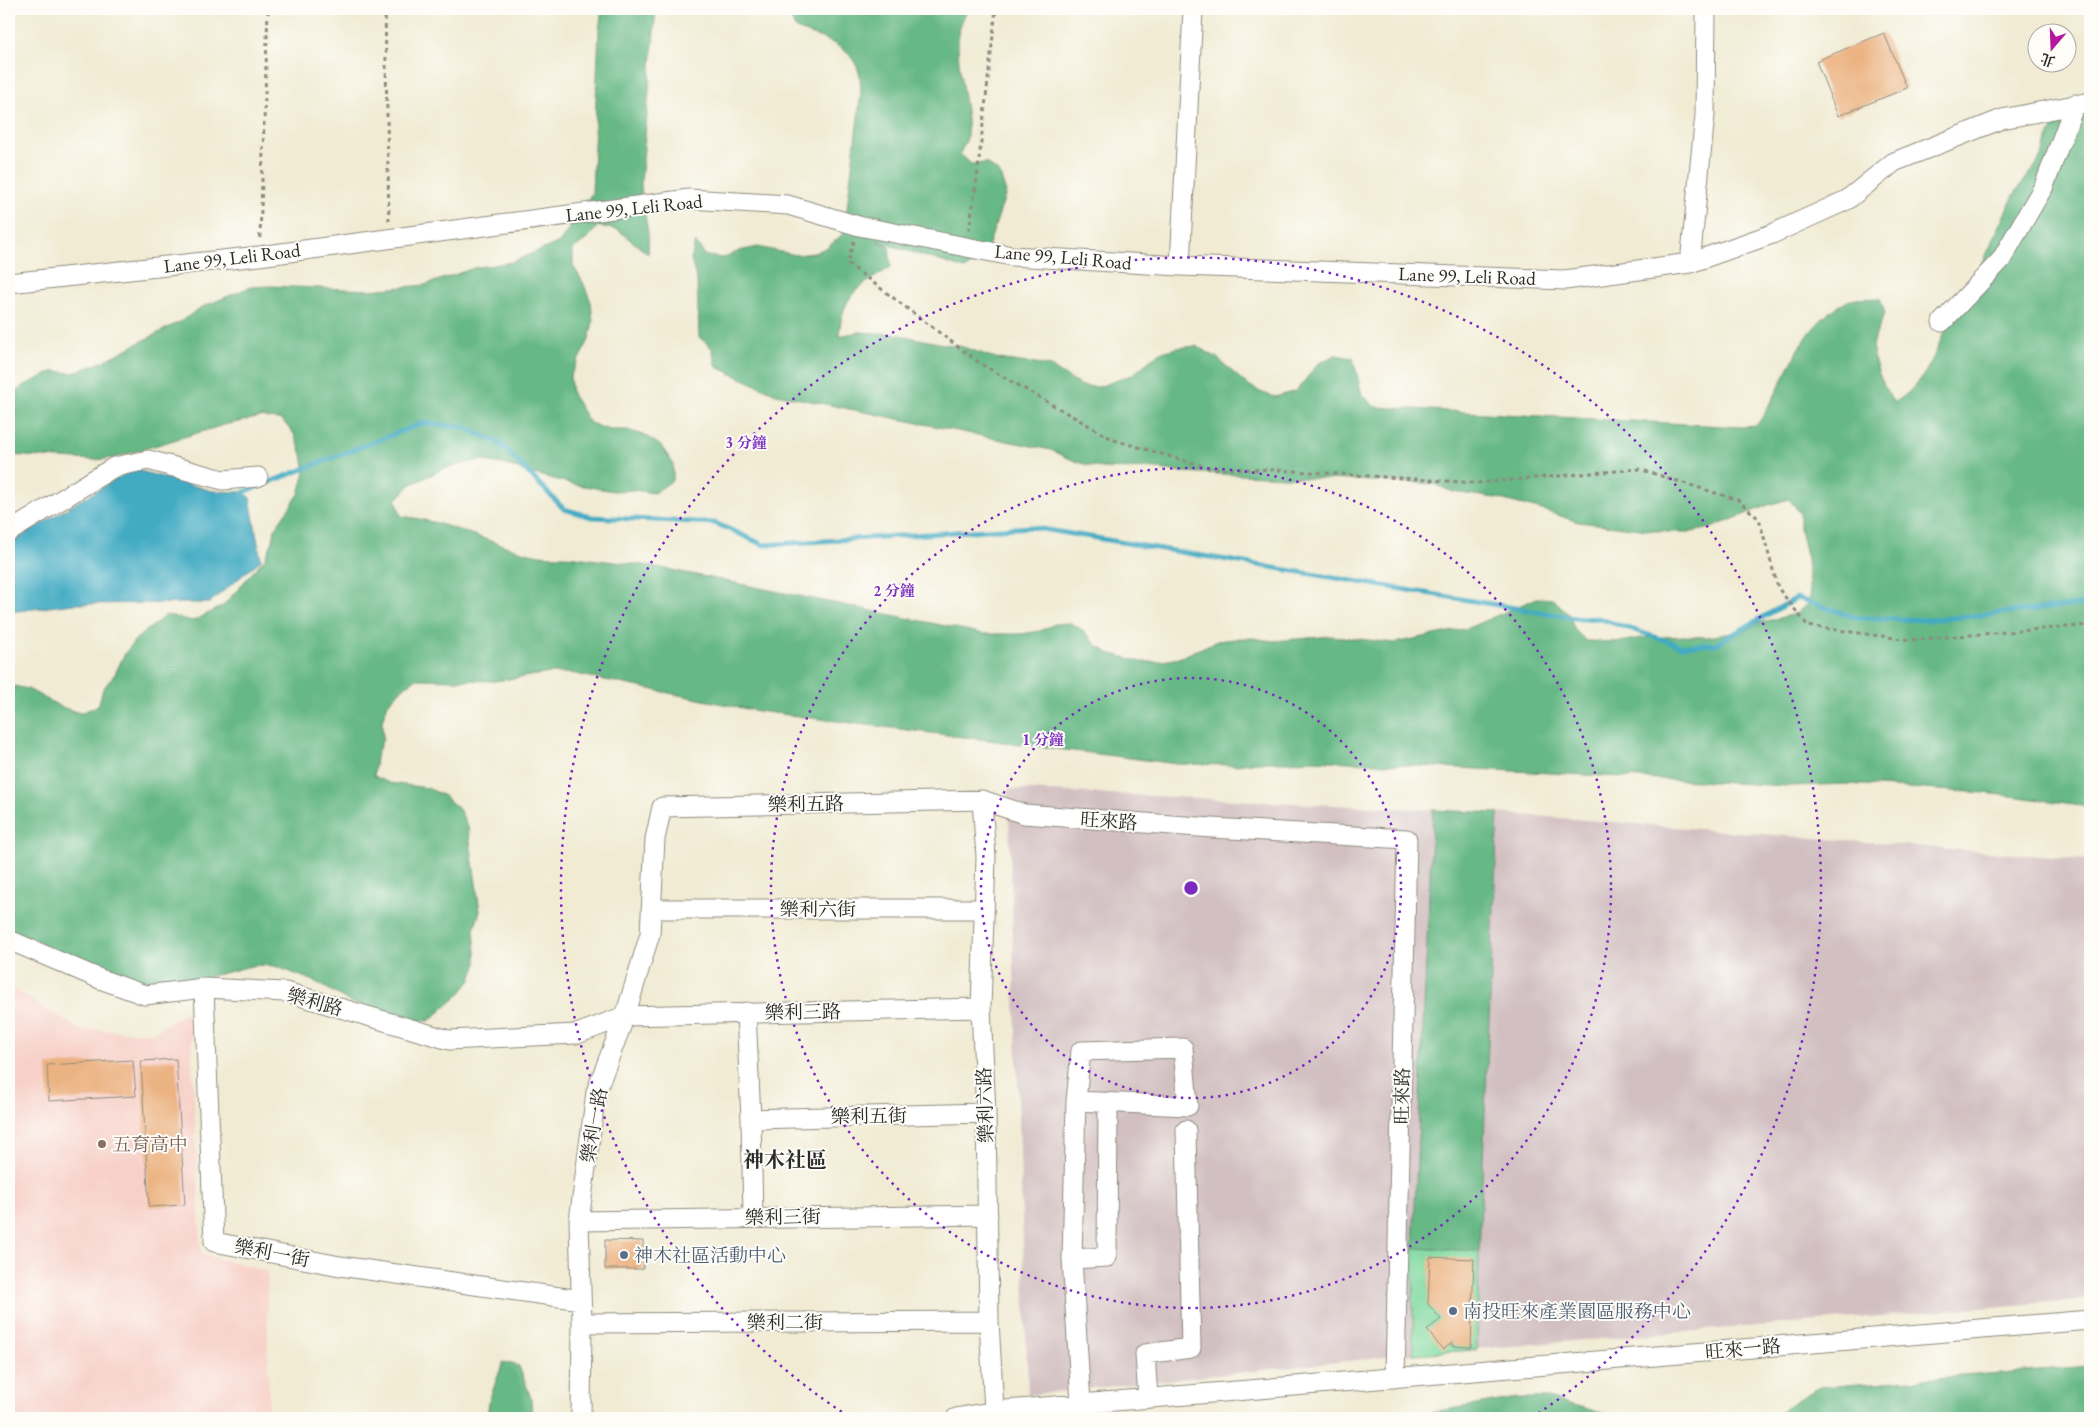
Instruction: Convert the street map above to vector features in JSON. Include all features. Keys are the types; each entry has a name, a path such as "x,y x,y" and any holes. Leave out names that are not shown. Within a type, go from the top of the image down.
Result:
{"street":[{"path":"1180,266 1193,9"},
{"path":"1690,263 1705,115 1706,9"},
{"name":"Lane 99, Leli Road","path":"9,283 259,256 689,199 788,205 858,226 1012,256 1180,266 1565,280 1690,263 1772,234 1847,200 1894,162 2002,119 2083,103"},
{"path":"1942,322 2001,260 2044,186 2083,103"},
{"path":"9,532 114,467 148,460 223,480 258,478"},
{"name":"樂利五路","path":"655,839 662,807 982,800"},
{"name":"樂利六路","path":"982,800 986,857 981,1008 988,1215 989,1321 986,1414"},
{"name":"旺來路","path":"982,800 1024,814 1212,828 1407,839 1395,1378"},
{"name":"樂利一路","path":"581,1418 582,1323 579,1221 596,1092 625,1016 650,934 655,839"},
{"name":"樂利六街","path":"651,909 984,909"},
{"name":"樂利路","path":"9,940 100,979 145,995 204,988 286,992 449,1040 577,1034 625,1016"},
{"name":"樂利一街","path":"204,988 214,1242 340,1266 581,1300"},
{"name":"樂利三路","path":"625,1016 981,1008"},
{"path":"746,1012 753,1217"},
{"path":"1076,1101 1188,1106 1184,1048 1081,1051 1076,1101 1072,1259 1081,1404"},
{"path":"1072,1259 1107,1257 1108,1102"},
{"name":"樂利五街","path":"751,1119 986,1113"},
{"path":"1148,1398 1145,1354 1191,1348 1186,1130"},
{"name":"樂利三街","path":"579,1221 988,1215"},
{"name":"旺來一路","path":"1395,1378 2090,1320"},
{"name":"樂利二街","path":"582,1323 989,1321"},
{"path":"956,1418 1081,1404 1395,1378"}],"path":[{"path":"259,256 268,9"},
{"path":"385,9 389,238"},
{"path":"966,247 977,178 996,9"},
{"path":"858,226 847,263 981,364 1114,440 1210,468 1280,470 1476,482 1639,469 1738,500 1759,519 1778,588 1808,626 1910,640 2090,626"}],"shaded area":[{"path":"1008,789 1498,813 2090,860 2090,1299 1413,1354 1028,1395"},
{"name":"五育高中","path":"9,986 79,1029 152,1033 190,1010 201,1254 267,1271 269,1418 9,1418"}],"green space":[{"path":"602,9 656,9 641,183 649,245 648,254 618,230 598,226 587,239 573,249 573,266 583,282 591,302 593,322 589,340 570,376 572,394 590,423 609,430 628,430 648,437 661,446 673,463 673,480 654,493 634,490 614,491 577,485 503,464 480,460 443,469 410,485 396,500 401,516 435,523 534,554 571,556 652,566 985,634 1022,634 1040,631 1055,624 1071,623 1085,632 1096,645 1109,653 1141,662 1158,662 1179,658 1217,641 1235,639 1252,638 1273,641 1332,636 1394,643 1468,628 1537,598 1553,599 1568,613 1575,630 1586,641 1620,642 1641,638 1707,637 1744,631 1759,623 1795,614 1810,602 1807,559 1800,530 1800,513 1789,499 1768,505 1711,528 1692,532 1667,532 1578,522 1539,509 1496,498 1453,492 1434,484 1103,468 1076,461 1051,450 776,394 717,367 712,348 699,337 697,281 691,260 695,242 706,256 724,258 739,251 758,247 796,255 814,253 828,247 844,233 861,92 860,74 855,62 842,48 825,39 796,29 785,9 970,9 962,21 959,35 958,52 967,122 967,138 960,154 971,164 987,163 1000,174 1006,193 988,247 979,261 965,269 877,241 889,247 891,267 854,293 844,310 839,336 859,332 895,334 960,346 998,359 1050,366 1081,386 1098,387 1132,375 1159,353 1176,348 1196,346 1216,357 1244,382 1260,392 1275,397 1296,391 1319,363 1335,355 1353,358 1362,395 1375,407 1741,427 1756,426 1767,410 1804,341 1815,326 1829,313 1850,300 1880,298 1885,314 1875,338 1873,352 1881,378 1894,403 1918,383 1926,371 1957,306 1986,256 2005,212 2014,195 2038,162 2055,126 2070,114 2081,113 2090,115 2090,806 1985,793 1848,784 1787,786 1313,760 1257,762 1236,765 1177,764 757,711 571,673 551,673 495,681 416,679 402,689 388,704 382,721 383,738 376,757 374,776 389,783 428,788 444,796 459,809 468,827 480,911 474,930 477,963 471,980 459,995 429,1021 389,1018 352,1003 316,982 275,966 255,965 161,989 140,990 9,929 9,685 28,689 61,707 80,713 98,706 103,689 115,674 124,655 135,640 166,615 193,621 223,606 265,558 273,541 275,528 299,494 305,472 302,454 294,434 282,420 261,417 224,425 114,458 94,460 9,455 9,398 23,386 54,371 73,373 102,362 183,320 200,308 250,287 370,290 425,285 474,268 512,262 560,242 592,193 599,30"},
{"path":"1433,810 1498,813 1479,1251 1413,1248"},
{"path":"1413,1248 1479,1251 1477,1350 1413,1354"},
{"path":"503,1362 519,1366 531,1398 532,1418 487,1418 489,1401"},
{"path":"2090,1366 2090,1418 1776,1418 1808,1393 1821,1387"},
{"path":"1517,1398 1548,1398 1613,1416 1629,1418 1398,1418"}],"water":[{"path":"133,469 213,491 244,492 250,498 261,560 209,603 73,604 9,612 9,543"}],"building":[{"path":"1884,33 1907,88 1838,116 1816,61"},
{"path":"176,1059 185,1205 149,1207 141,1061"},
{"path":"133,1060 136,1096 49,1101 47,1065"},
{"name":"神木社區活動中心","path":"605,1240 643,1241 643,1269 605,1269"},
{"name":"南投旺來產業園區服務中心","path":"1430,1257 1474,1259 1471,1347 1452,1346 1453,1342 1443,1350 1427,1330 1441,1319 1428,1304"}],"waterway":[{"path":"244,492 423,423 463,427 498,442 564,509 592,517 715,523 764,545 1030,527 1581,619 1598,618 1682,646 1716,644 1797,598 1857,618 1931,620 2090,604"}],"place":[{"name":"五育高中","path":"102,1144"},
{"name":"神木社區活動中心","path":"624,1255"},
{"name":"南投旺來產業園區服務中心","path":"1453,1311"}],"district":[{"name":"神木社區","path":"785,1159"}]}
